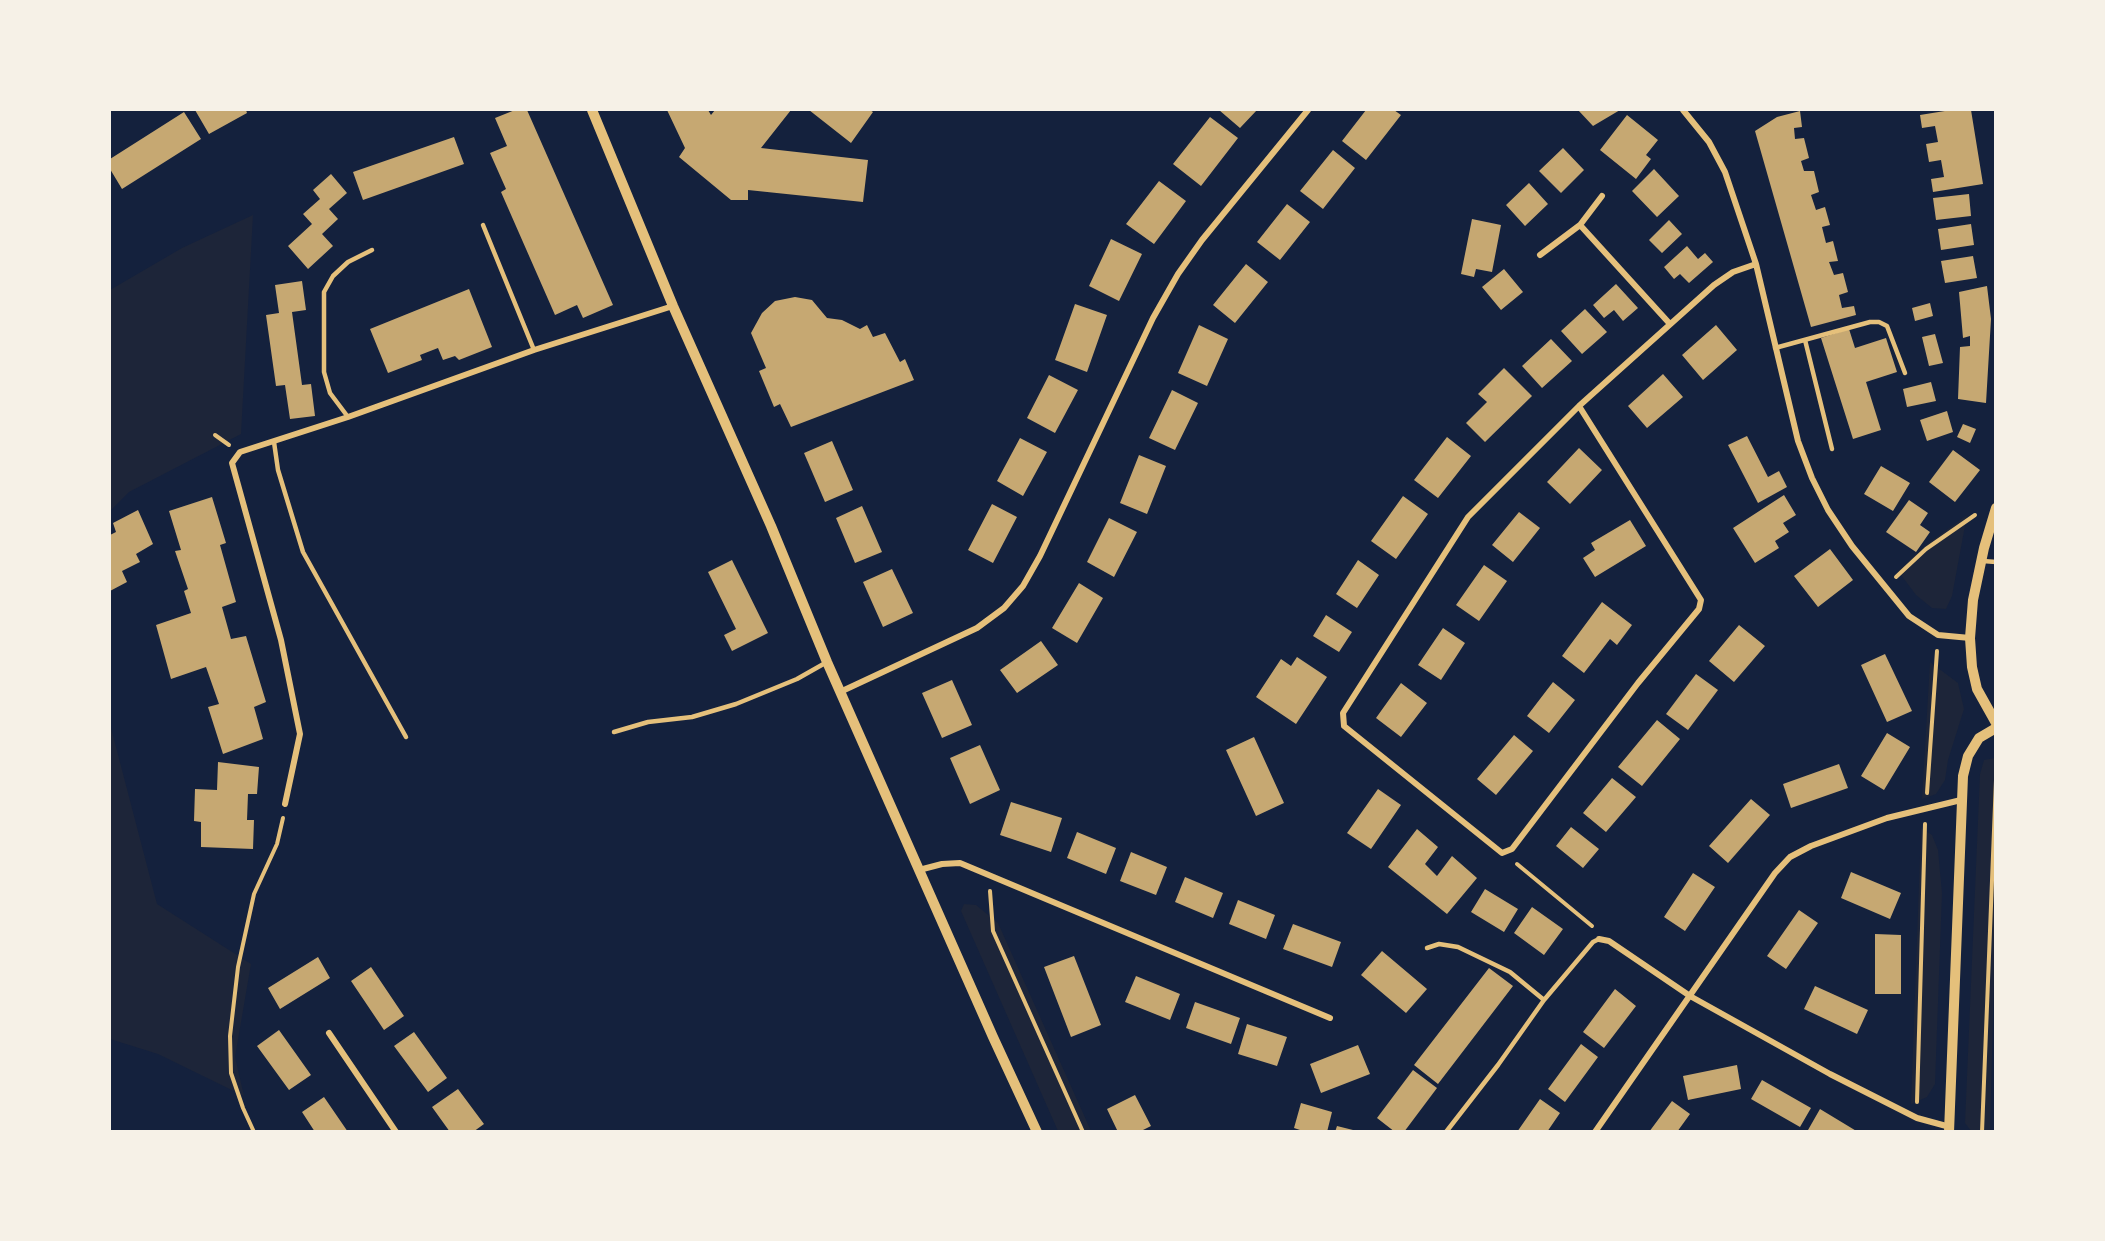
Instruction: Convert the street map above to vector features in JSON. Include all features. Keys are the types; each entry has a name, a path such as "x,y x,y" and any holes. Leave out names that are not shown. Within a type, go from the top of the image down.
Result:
{"street":[{"path":"592,110 673,306 771,526 840,692 1036,1131"},
{"path":"840,692 977,628 1004,608 1023,586 1040,556 1153,318 1178,274 1202,240 1308,110"},
{"path":"1683,110 1709,142 1725,172 1756,264 1798,441 1812,478 1828,510 1884,588 1909,616 1938,635 1970,638"},
{"path":"1540,255 1580,225 1602,196"},
{"path":"1580,225 1670,324"},
{"path":"1579,406 1701,600 1699,609 1638,683 1512,849 1502,853 1344,726 1343,713 1468,517 1579,406 1714,285 1733,272 1756,264"},
{"path":"285,804 300,734 281,640 232,463 240,453 534,350 673,306"},
{"path":"1599,939 1609,941 1689,996 1830,1074 1917,1118 1949,1129 1963,776 1968,756 1979,738 1995,725 1977,689 1972,667 1970,638 1973,600 1995,508"},
{"path":"1595,1131 1775,873 1790,857 1811,846 1887,818 1961,800"},
{"path":"919,870 942,864 960,863 1330,1017"},
{"path":"329,1033 396,1131"}],"lane":[{"path":"483,225 534,350"},
{"path":"348,417 330,393 324,372 324,292 333,276 348,262 372,250"},
{"path":"1775,348 1870,322 1879,322 1887,326 1905,373"},
{"path":"1806,340 1832,449"},
{"path":"274,442 278,470 303,552 406,737"},
{"path":"1981,560 1995,562"},
{"path":"614,732 648,722 692,717 736,704 797,679 827,662"},
{"path":"1446,1131 1498,1065 1544,1000 1593,942 1599,939"},
{"path":"1427,948 1439,944 1458,947 1510,972 1544,1000"}],"path":[{"path":"1884,588 1926,549 1981,510"},
{"path":"1917,1118 1926,809 1938,635"},
{"path":"1982,1131 1995,780"},
{"path":"254,1131 231,1073 230,1036 238,968 254,894 277,844 285,804"},
{"path":"1502,853 1592,925 1599,939"},
{"path":"989,875 993,931 1083,1131"}],"shaded area":[{"path":"253,215 241,434 129,492 110,511 110,290 182,248"},
{"path":"1967,515 1952,596 1946,609 1932,608 1916,595 1898,571 1926,545"},
{"path":"1930,662 1958,683 1964,709 1948,760 1945,780 1936,794 1922,799"},
{"path":"110,724 157,904 251,964 235,1057 244,1096 158,1054 110,1039"},
{"path":"1995,758 1995,942 1990,1131 1971,1131 1965,1123 1980,774 1984,760"},
{"path":"1921,828 1932,835 1938,850 1942,893 1935,1084 1927,1097 1911,1104"},
{"path":"964,904 976,905 998,923 1091,1131 1058,1131 961,911"}],"building":[{"path":"195,110 246,110 247,113 209,134"},
{"path":"515,110 527,110 613,305 583,318 577,305 555,315 501,192 506,189 490,153 507,146 495,118"},
{"path":"667,110 708,110 711,115 715,110 791,110 761,148 868,160 863,202 748,190 748,200 731,200 679,157 685,148"},
{"path":"809,110 870,110 873,112 851,143"},
{"path":"1219,110 1257,110 1240,128"},
{"path":"1366,110 1394,110 1401,115 1366,160 1342,141"},
{"path":"1578,110 1620,110 1593,126"},
{"path":"1951,110 1971,110 1983,184 1933,192 1931,179 1944,177 1941,160 1929,162 1926,144 1938,142 1935,126 1922,128 1920,115"},
{"path":"1800,111 1802,127 1794,128 1795,139 1804,138 1809,158 1801,161 1804,171 1814,171 1819,192 1811,195 1816,210 1825,207 1830,225 1822,227 1826,243 1833,241 1838,261 1829,262 1834,275 1843,273 1848,292 1839,295 1842,308 1854,306 1856,315 1811,327 1755,131 1777,117"},
{"path":"184,112 201,139 122,189 110,169 110,159"},
{"path":"1627,115 1658,140 1646,155 1651,159 1636,179 1600,150"},
{"path":"1210,117 1238,138 1201,186 1173,164"},
{"path":"454,137 464,164 363,200 353,172"},
{"path":"1563,148 1584,170 1561,193 1539,171"},
{"path":"1333,150 1355,168 1323,209 1300,191"},
{"path":"1654,169 1679,196 1657,217 1632,191"},
{"path":"331,174 347,193 329,209 338,219 322,234 333,246 308,269 288,246 312,224 303,214 320,199 313,190"},
{"path":"1159,181 1186,201 1154,244 1126,224"},
{"path":"1529,183 1548,204 1525,226 1506,205"},
{"path":"1969,194 1971,216 1936,220 1933,198"},
{"path":"1287,204 1310,222 1280,260 1257,242"},
{"path":"1472,219 1501,225 1492,272 1476,269 1474,277 1461,274"},
{"path":"1669,220 1682,234 1662,253 1649,240"},
{"path":"1971,224 1974,245 1941,250 1938,229"},
{"path":"1111,239 1142,254 1119,301 1089,286"},
{"path":"1687,246 1698,259 1705,253 1713,262 1689,283 1680,274 1674,279 1664,267"},
{"path":"1973,256 1977,278 1945,283 1941,261"},
{"path":"1246,264 1268,282 1235,323 1213,305"},
{"path":"1504,269 1523,292 1501,310 1482,287"},
{"path":"302,281 306,310 292,312 302,385 311,384 315,416 290,419 285,385 276,386 266,315 279,313 275,285"},
{"path":"1616,284 1638,308 1623,321 1614,310 1604,318 1593,305"},
{"path":"1987,286 1991,319 1986,403 1958,399 1960,347 1970,346 1970,336 1963,338 1959,292"},
{"path":"469,289 492,347 459,360 455,356 443,360 438,348 420,355 422,360 388,373 370,329"},
{"path":"795,297 812,300 827,318 842,320 860,329 867,325 873,337 885,333 900,362 905,359 914,380 791,427 780,404 774,407 759,371 766,368 751,333 762,313 775,301"},
{"path":"1930,303 1933,316 1915,321 1912,308"},
{"path":"1075,304 1107,315 1087,372 1055,360"},
{"path":"1585,309 1607,332 1582,354 1561,331"},
{"path":"1199,325 1228,339 1207,386 1178,373"},
{"path":"1716,325 1737,350 1703,380 1682,355"},
{"path":"1849,329 1855,348 1886,338 1897,372 1866,382 1881,430 1853,439 1821,338"},
{"path":"1935,334 1943,363 1929,366 1922,337"},
{"path":"1551,339 1572,361 1542,388 1522,366"},
{"path":"1504,368 1532,396 1485,442 1466,423 1487,402 1478,394"},
{"path":"1663,374 1683,397 1647,428 1628,406"},
{"path":"1049,375 1078,390 1055,433 1027,418"},
{"path":"1931,382 1936,401 1907,407 1903,389"},
{"path":"1172,390 1198,403 1175,450 1149,438"},
{"path":"1947,411 1953,432 1927,441 1920,420"},
{"path":"1963,424 1976,429 1970,443 1957,437"},
{"path":"1747,436 1768,477 1779,471 1787,487 1758,503 1728,445"},
{"path":"1447,437 1471,456 1438,498 1414,480"},
{"path":"1020,438 1047,452 1023,496 997,481"},
{"path":"832,441 853,490 825,502 804,453"},
{"path":"1579,448 1602,470 1570,504 1547,482"},
{"path":"1953,450 1980,470 1955,502 1929,482"},
{"path":"1139,455 1166,466 1147,514 1120,503"},
{"path":"1881,466 1910,483 1893,511 1864,494"},
{"path":"1784,495 1796,515 1783,523 1789,532 1775,541 1779,548 1755,563 1733,528"},
{"path":"1403,496 1428,514 1396,559 1371,541"},
{"path":"212,497 226,543 220,545 236,602 222,607 231,639 246,636 266,702 254,707 263,739 223,754 208,707 219,704 206,667 171,679 156,625 191,613 184,591 188,589 175,551 181,550 169,511"},
{"path":"1909,500 1928,513 1920,525 1930,532 1916,552 1886,532"},
{"path":"992,504 1017,517 993,563 968,550"},
{"path":"862,506 882,552 855,563 836,518"},
{"path":"138,510 153,544 136,554 140,562 122,571 127,582 110,591 110,535 116,532 113,523"},
{"path":"1519,512 1540,528 1513,562 1492,545"},
{"path":"1109,518 1137,532 1114,577 1087,562"},
{"path":"1630,520 1646,546 1595,577 1583,558 1595,550 1591,543"},
{"path":"1830,549 1853,580 1818,607 1794,576"},
{"path":"732,560 768,633 732,651 724,635 736,629 708,572"},
{"path":"1358,560 1379,575 1357,608 1336,594"},
{"path":"1484,565 1507,581 1479,621 1456,605"},
{"path":"892,569 913,613 883,627 863,582"},
{"path":"1079,583 1103,598 1077,643 1052,628"},
{"path":"1602,602 1632,625 1617,645 1610,639 1584,673 1562,656"},
{"path":"1326,615 1352,632 1339,652 1313,636"},
{"path":"1739,625 1765,646 1734,682 1709,661"},
{"path":"1443,628 1465,643 1441,680 1418,665"},
{"path":"1041,641 1058,665 1017,693 1000,670"},
{"path":"1885,654 1912,711 1887,722 1861,665"},
{"path":"1297,657 1327,677 1296,724 1256,697 1281,659 1291,666"},
{"path":"1696,674 1718,690 1688,730 1666,714"},
{"path":"952,680 972,725 942,738 922,693"},
{"path":"1553,682 1575,700 1549,733 1527,716"},
{"path":"1401,683 1427,703 1401,737 1376,718"},
{"path":"1657,720 1680,739 1642,786 1618,767"},
{"path":"1887,733 1910,747 1884,790 1861,776"},
{"path":"1514,735 1533,751 1496,795 1477,779"},
{"path":"1254,737 1284,803 1256,816 1226,750"},
{"path":"980,745 1000,790 970,804 950,758"},
{"path":"218,762 259,767 257,794 248,794 247,820 254,820 253,849 201,847 201,822 194,821 195,789 217,790"},
{"path":"1839,764 1848,788 1791,808 1783,784"},
{"path":"1612,778 1636,797 1606,832 1583,813"},
{"path":"1378,789 1401,805 1371,849 1347,833"},
{"path":"1751,799 1770,815 1728,863 1709,846"},
{"path":"1011,802 1062,818 1051,852 1000,835"},
{"path":"1571,827 1599,849 1583,868 1556,846"},
{"path":"1417,829 1438,847 1425,864 1437,876 1452,856 1477,878 1447,914 1388,867"},
{"path":"1077,832 1116,848 1106,874 1067,858"},
{"path":"1131,852 1167,867 1156,895 1120,881"},
{"path":"1851,872 1901,893 1890,919 1841,898"},
{"path":"1693,873 1715,887 1685,931 1664,917"},
{"path":"1185,877 1223,893 1213,918 1175,902"},
{"path":"1485,889 1518,909 1504,932 1471,912"},
{"path":"1238,900 1275,915 1266,939 1229,924"},
{"path":"1532,907 1563,929 1544,955 1514,933"},
{"path":"1799,910 1818,923 1786,969 1767,956"},
{"path":"1293,924 1341,942 1332,967 1283,949"},
{"path":"1875,934 1901,935 1901,994 1875,994"},
{"path":"1382,951 1427,989 1406,1013 1361,975"},
{"path":"1074,956 1101,1025 1071,1037 1044,967"},
{"path":"318,957 330,978 280,1009 268,988"},
{"path":"371,967 404,1016 384,1030 351,981"},
{"path":"1489,968 1513,986 1438,1084 1414,1065"},
{"path":"1136,976 1180,994 1170,1020 1125,1002"},
{"path":"1815,986 1868,1010 1857,1034 1804,1009"},
{"path":"1615,989 1636,1006 1604,1048 1583,1032"},
{"path":"1195,1002 1240,1018 1231,1044 1186,1028"},
{"path":"1247,1024 1287,1037 1277,1066 1238,1054"},
{"path":"279,1030 311,1075 289,1090 257,1046"},
{"path":"414,1032 447,1078 428,1092 394,1046"},
{"path":"1581,1044 1598,1057 1565,1102 1548,1089"},
{"path":"1358,1045 1370,1074 1321,1093 1310,1064"},
{"path":"1737,1065 1741,1089 1688,1100 1683,1076"},
{"path":"1413,1070 1437,1088 1404,1132 1395,1132 1377,1118"},
{"path":"1762,1080 1811,1108 1800,1127 1751,1099"},
{"path":"458,1089 484,1124 473,1132 450,1132 432,1107"},
{"path":"1135,1095 1151,1126 1139,1132 1118,1132 1107,1109"},
{"path":"324,1097 348,1132 315,1132 302,1112"},
{"path":"1540,1099 1560,1113 1547,1132 1517,1132"},
{"path":"1672,1101 1690,1114 1677,1132 1649,1132"},
{"path":"1301,1103 1332,1112 1327,1132 1306,1132 1294,1128"},
{"path":"1820,1109 1858,1132 1808,1130"},
{"path":"1337,1126 1357,1131 1357,1132 1335,1132"}]}
